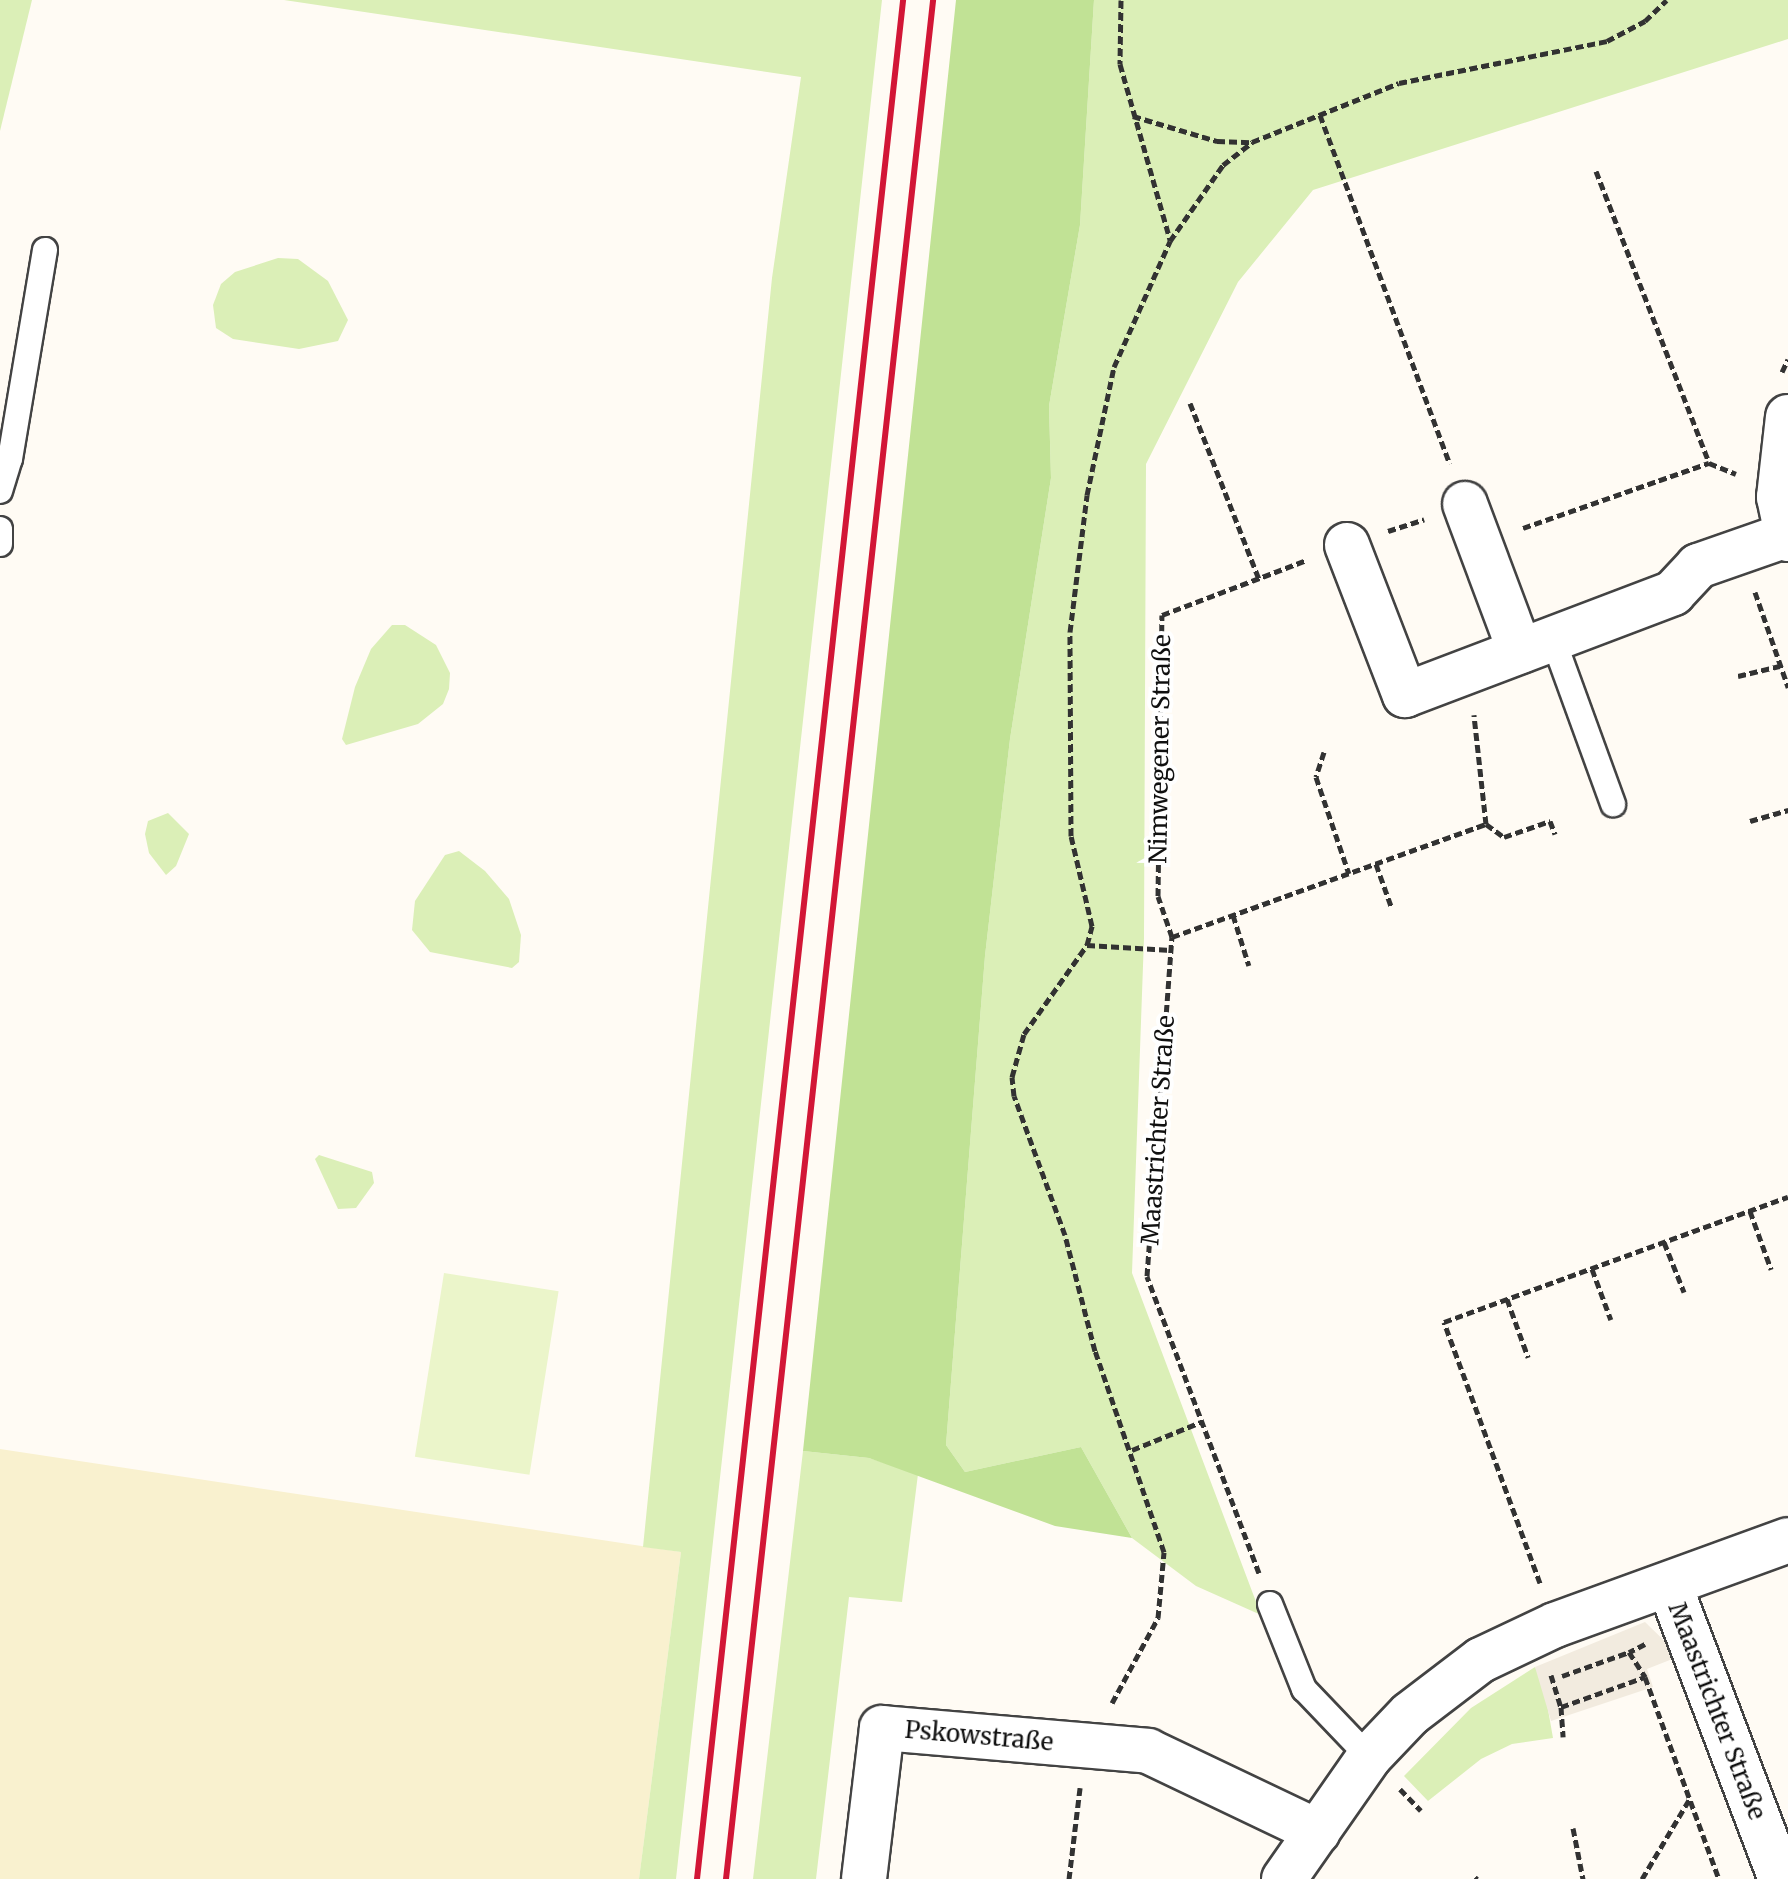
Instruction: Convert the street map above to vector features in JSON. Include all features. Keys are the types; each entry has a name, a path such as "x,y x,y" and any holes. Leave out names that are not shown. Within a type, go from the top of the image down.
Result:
{"street":[{"path":"1347,545 1405,695 1673,593 1698,566 1787,537 1779,463 1788,417"},
{"path":"1472,524 1536,645"},
{"name":"Maastrichter Straße","path":"1284,1879 1369,1757 1442,1687 1545,1630 1677,1606 1788,1540"},
{"name":"Maastrichter Straße","path":"1677,1606 1781,1879"},
{"name":"Pskowstraße","path":"864,1879 882,1728 1148,1751 1318,1832"},
{"path":"1318,1832 1322,1879"}],"lane":[{"path":"0,491 10,459 45,250"},
{"path":"0,529 0,544"},
{"path":"1536,645 1585,729 1613,804"},
{"path":"1270,1604 1304,1689 1369,1757"}],"path":[{"path":"1121,0 1120,64 1132,116 1170,241"},
{"path":"1085,1745 1142,1656 1164,1595 1164,1552 1095,1351 1065,1235 1012,1087 1024,1034 1087,945 1092,920 1073,852 1068,677 1074,586 1105,398 1146,286 1170,241 1223,165 1252,142 1399,83 1607,41 1645,21 1667,0"},
{"path":"1320,115 1472,524"},
{"path":"1132,116 1217,141 1252,142"},
{"path":"1596,171 1709,463 1751,481"},
{"path":"1190,403 1259,579"},
{"name":"Nimwegener Straße","path":"1172,937 1158,896 1162,615 1347,545 1472,524 1709,463"},
{"path":"1751,578 1788,687"},
{"path":"1738,676 1780,666"},
{"path":"1470,670 1486,824 1504,837 1550,821 1555,834"},
{"path":"1324,752 1316,777 1349,874"},
{"path":"1750,821 1788,810"},
{"path":"1172,937 1486,824"},
{"path":"1376,864 1391,906"},
{"path":"1233,915 1249,966"},
{"name":"Maastrichter Straße","path":"1172,937 1147,1276 1270,1604"},
{"path":"1087,945 1171,950"},
{"path":"1563,1737 1561,1707 1552,1679 1545,1630 1444,1322 1788,1197"},
{"path":"1750,1211 1771,1269"},
{"path":"1664,1242 1684,1292"},
{"path":"1592,1269 1611,1320"},
{"path":"1507,1299 1528,1357"},
{"path":"1131,1450 1201,1422"},
{"path":"1552,1679 1629,1652 1677,1606"},
{"path":"1629,1652 1645,1677 1719,1879"},
{"path":"1561,1707 1645,1677"},
{"name":"Pskowstraße","path":"1069,1879 1085,1745"},
{"path":"1642,1879 1690,1798"},
{"path":"1573,1828 1583,1879"}],"shaded area":[{"path":"0,1449 681,1552 639,1879 0,1879"},
{"path":"1645,1622 1680,1656 1647,1669 1653,1687 1551,1721 1535,1667"}],"green space":[{"path":"0,0 32,0 0,131"},
{"path":"284,0 882,0 676,1879 639,1879 681,1552 643,1547 772,278 801,77"},
{"path":"956,0 1094,0 1080,225 1049,406 1051,478 1010,739 985,956 946,1445 965,1472 1081,1447 1132,1538 1055,1526 869,1458 803,1451"},
{"path":"1094,0 1788,0 1788,39 1313,190 1238,282 1146,464 1144,938 1132,1273 1261,1615 1196,1586 1132,1538 1081,1447 965,1472 946,1445 985,956 1010,739 1051,478 1049,406 1080,225"},
{"path":"278,258 298,259 328,281 348,320 338,341 299,349 233,339 216,328 213,305 221,284 235,272"},
{"path":"392,625 405,625 436,645 450,673 449,689 443,704 418,724 346,745 342,739 355,687 371,649"},
{"path":"168,813 189,834 176,866 166,875 149,853 145,834 148,821"},
{"path":"459,851 485,871 509,899 521,935 519,962 512,968 430,952 412,930 415,901 445,855"},
{"path":"319,1155 372,1172 374,1183 356,1208 338,1209 315,1159"},
{"path":"444,1273 559,1291 529,1475 415,1457"},
{"path":"803,1451 869,1458 918,1474 902,1602 849,1597 816,1879 753,1879"},
{"path":"1535,1667 1543,1681 1553,1738 1512,1744 1481,1759 1428,1801 1404,1776 1471,1708"}],"railway":[{"path":"697,1879 903,0"},
{"path":"726,1879 933,0"}]}
